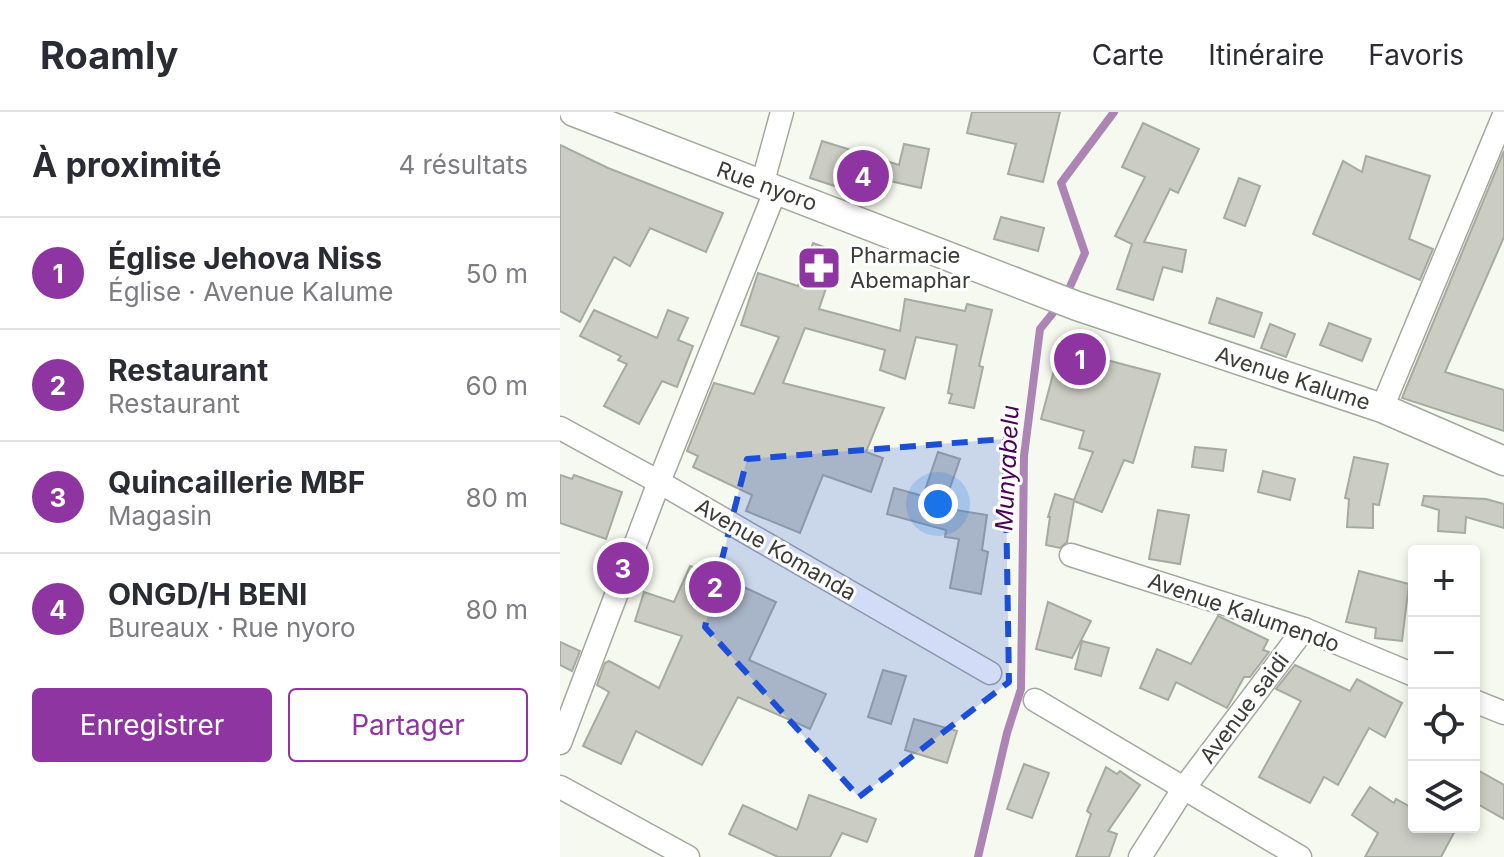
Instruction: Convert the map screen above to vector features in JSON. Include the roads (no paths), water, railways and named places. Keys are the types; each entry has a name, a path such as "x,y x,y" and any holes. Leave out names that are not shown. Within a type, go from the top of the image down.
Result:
{"street":[{"name":"Rue nyoro","path":"574,112 1077,306"},
{"path":"560,743 769,187 782,112"},
{"path":"1382,408 1504,115"},
{"name":"Avenue Kalume","path":"1077,306 1382,408 1504,461"},
{"name":"Avenue Komanda","path":"560,428 990,673"},
{"name":"Avenue Kalumendo","path":"1071,555 1304,629 1408,672"},
{"name":"Avenue saidi","path":"1140,857 1184,788 1304,629"},
{"path":"1035,700 1300,857"},
{"path":"1480,703 1504,713"},
{"path":"560,787 688,857"}],"waterway":[{"name":"Munyabelu","path":"978,857 1007,733 1021,689 1024,456 1040,329 1065,298 1085,253 1061,183 1114,112"}],"place":[{"name":"ONGD/H BENI","path":"863,176"},
{"name":"Pharmacie Abemaphar","path":"819,268"},
{"name":"Église Jehova Niss","path":"1080,359"},
{"name":"Quincaillerie MBF","path":"623,568"},
{"name":"Restaurant","path":"715,587"}]}
